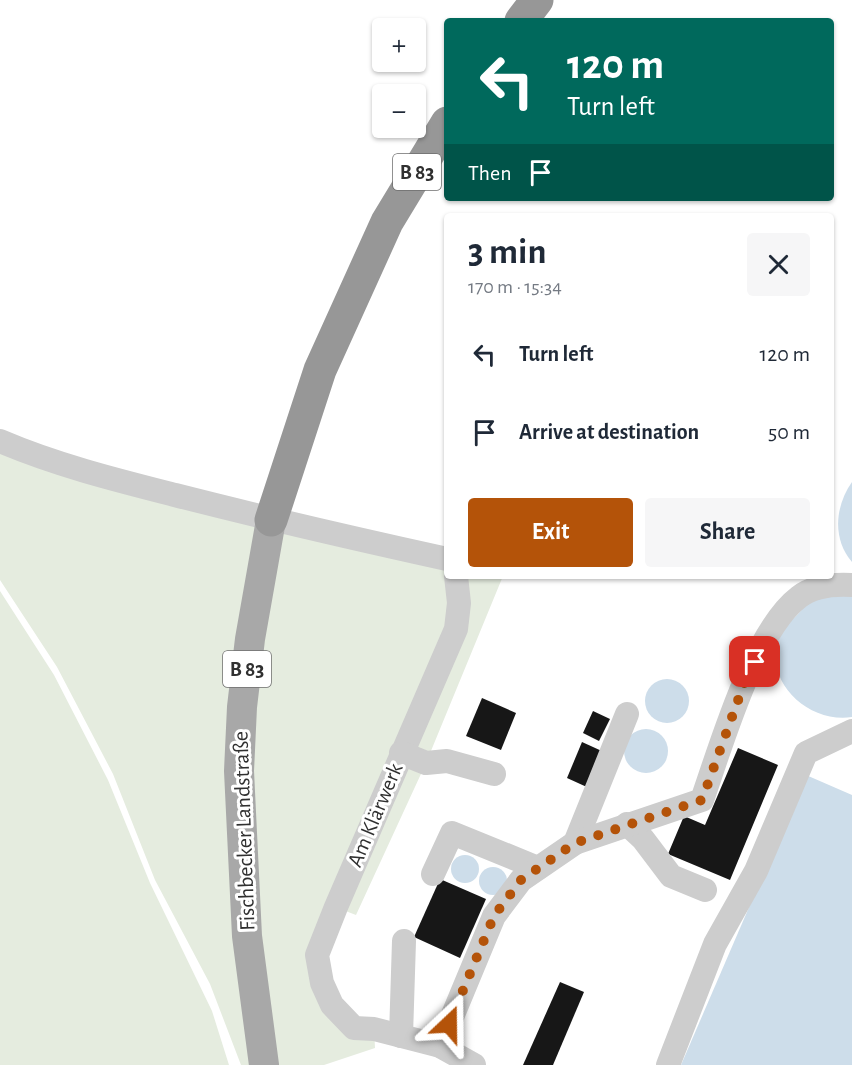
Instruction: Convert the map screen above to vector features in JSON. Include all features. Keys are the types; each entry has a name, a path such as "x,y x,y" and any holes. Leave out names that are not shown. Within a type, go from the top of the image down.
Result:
{"highway":[{"path":"523,18 537,0"},
{"name":"B 83","path":"271,520 320,370 387,222 444,128"}],"main road":[{"name":"Fischbecker Landstraße","path":"264,1065 247,936 239,771 242,707 250,639 271,520"}],"street":[{"path":"0,441 31,454 107,478 271,520 444,558"},
{"name":"Am Klärwerk","path":"456,579 459,603 456,629 401,753 317,955 322,983 332,1005 354,1028 374,1029 440,1046 474,1065"},
{"path":"440,1046 494,916 521,880 575,843 702,800 745,681 775,623 799,596 824,586 852,585"},
{"path":"575,843 627,714"},
{"path":"668,1065 715,944 756,871 807,753 852,731"},
{"path":"401,753 426,763 447,761 494,774"},
{"path":"627,824 643,839 671,876 705,890"},
{"path":"433,874 452,833 538,868"},
{"path":"401,1036 404,941"}],"shaded area":[{"path":"0,441 444,558 444,579 502,579 426,763 356,915 335,907 317,955 332,1005 374,1029 375,1048 324,1065 241,1065 210,984 155,880 113,774 57,667 0,580"},
{"path":"0,591 54,675 108,780 150,883 212,1011 229,1065 0,1065"}],"water":[{"path":"852,482 852,562 841,543 838,522 842,501"},
{"path":"852,594 852,717 835,717 818,713 803,705 791,694 781,680 776,665 776,648 783,629 809,601 820,597"},
{"path":"667,679 676,680 683,685 688,692 688,710 683,717 676,722 667,723 658,722 651,717 646,710 645,701 646,692 651,685 658,680"},
{"path":"646,729 655,730 662,735 667,742 667,760 662,767 655,772 646,773 637,772 630,767 625,760 624,751 625,742 630,735 637,730"},
{"path":"806,775 852,795 852,1065 681,1065"},
{"path":"465,855 475,859 479,869 475,879 465,883 455,879 451,869 455,859"},
{"path":"493,867 503,871 507,881 503,891 493,895 483,891 479,881 483,871"}],"building":[{"path":"482,698 516,713 501,750 466,736"},
{"path":"593,711 610,719 599,741 583,733"},
{"path":"582,742 604,752 589,788 567,778"},
{"path":"738,748 778,765 730,880 668,854 684,816 705,825"},
{"path":"440,879 486,899 460,958 414,937"},
{"path":"560,982 584,992 553,1065 523,1065"}],"route":[{"path":"449,1024 494,916 521,880 575,843 702,800 745,681 755,662"}]}
